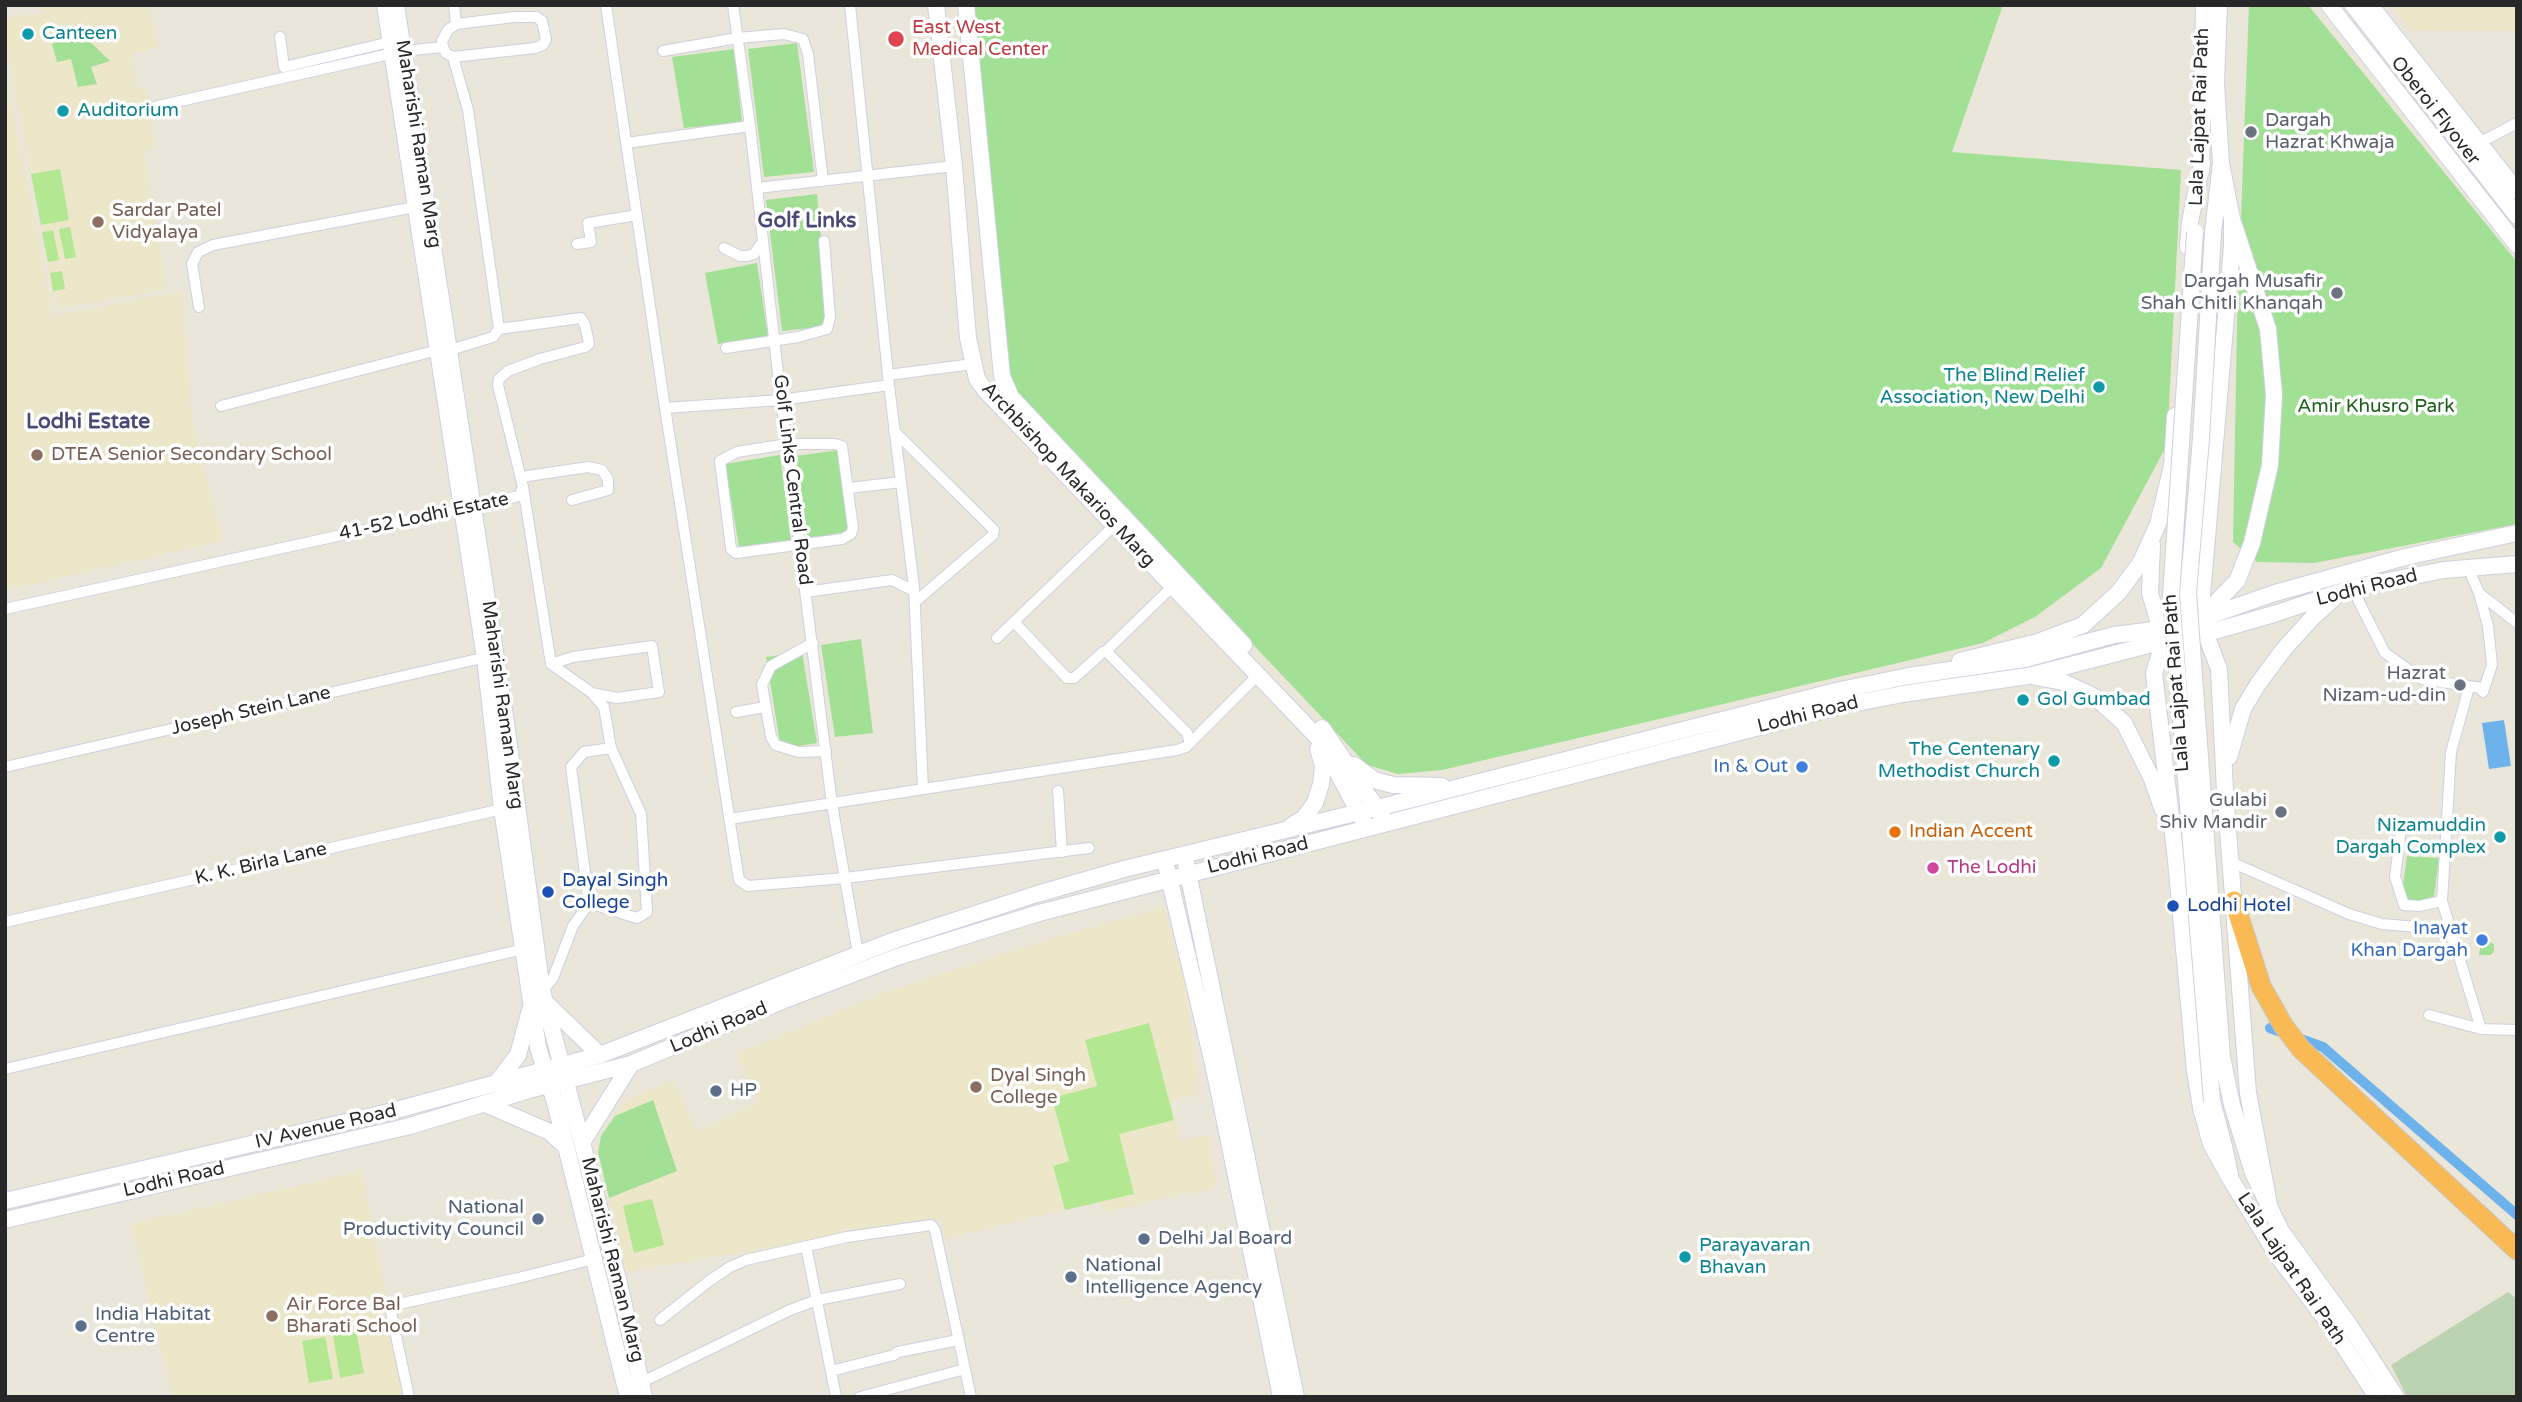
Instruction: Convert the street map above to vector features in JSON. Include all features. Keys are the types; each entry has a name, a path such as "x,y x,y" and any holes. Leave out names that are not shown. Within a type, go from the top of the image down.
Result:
{"highway":[{"path":"2234,901 2262,986 2273,1008 2301,1049 2517,1251"}],"main road":[{"name":"Maharishi Raman Marg","path":"385,5 395,49 491,656 524,949 567,1081 643,1389"},
{"name":"Maharishi Raman Marg","path":"396,5 395,49 415,207 444,350"},
{"name":"Archbishop Makarios Marg","path":"936,5 954,166 968,338 977,379 985,390 1119,521 1320,733 1387,824"},
{"name":"Archbishop Makarios Marg","path":"966,5 1002,376 1011,397 1173,586 1258,675 1320,733 1320,740 1368,829"},
{"name":"Lala Lajpat Rai Path","path":"2204,5 2202,163 2171,596 2211,1101 2231,1180 2278,1258 2330,1325 2377,1397"},
{"name":"Lala Lajpat Rai Path","path":"2219,5 2216,83 2221,163 2213,232 2201,439 2188,593 2222,1057 2232,1105 2253,1173 2281,1231 2350,1326 2396,1397"},
{"name":"Oberoi Flyover","path":"2329,5 2517,245"},
{"name":"Oberoi Flyover","path":"2353,5 2517,216"},
{"path":"2370,5 2517,191"},
{"path":"2202,163 2190,222 2172,466 2153,539 2150,593 2163,635 2154,673 2176,860 2195,1071 2211,1144 2231,1180"},
{"path":"2202,626 2237,581 2252,544 2270,465 2274,395 2267,329 2232,219 2221,163"},
{"path":"2232,219 2202,626 2219,669 2225,791 2248,1093 2269,1204"},
{"name":"Lodhi Road","path":"2202,626 2275,593 2405,557 2517,533"},
{"path":"1909,676 1983,654 2038,642 2083,625 2119,592 2141,562 2153,539"},
{"name":"Lodhi Road","path":"2202,626 2274,614 2351,588 2444,570 2517,564"},
{"path":"2225,791 2230,746 2243,709 2258,684 2279,654 2313,617 2329,602 2351,588"},
{"name":"Lodhi Road","path":"2178,611 2188,611 2202,626 2199,646 2187,652 2174,650 2163,635 2165,620 2178,611"},
{"name":"Lodhi Road","path":"562,1065 600,1055 859,954 1037,894 1164,859 1359,813 1840,690 1909,676 2025,659 2114,635 2163,635"},
{"name":"Lodhi Road","path":"5,1220 410,1126 485,1104 546,1078 567,1081 631,1064 783,1000 900,957 1039,913 1845,705 1909,692 2028,676 2163,635"},
{"path":"2028,676 2063,681 2095,697 2124,723 2152,779 2176,860"},
{"path":"2162,735 2174,719 2192,712 2212,718 2222,727"},
{"path":"1320,733 1374,780 1394,785 1465,786"},
{"path":"1283,831 1304,818 1315,803 1323,765 1320,733"},
{"name":"Maharishi Raman Marg","path":"509,808 540,999 546,1078 566,1147 628,1397"},
{"path":"1184,854 1296,1397"},
{"path":"1164,859 1214,1068 1281,1397"},
{"path":"497,1082 518,1055 540,999 600,1055"},
{"path":"583,1141 631,1064"},
{"name":"IV Avenue Road","path":"5,1201 385,1113 497,1082 546,1078 562,1065"},
{"path":"485,1104 550,1132 566,1147"}],"street":[{"path":"454,5 456,24"},
{"path":"606,5 665,408 741,883 748,886 845,878 1089,848"},
{"name":"Golf Links Central Road","path":"733,5 832,804 859,954"},
{"path":"850,5 888,380 915,597 923,789"},
{"path":"221,406 493,337 499,329 468,110 453,57 443,47 442,41 447,30 456,24 514,17 536,17 542,21 546,39 543,45 453,57"},
{"path":"663,51 737,38 784,34 803,40 806,44 823,181"},
{"path":"280,37 284,67 395,49 443,47"},
{"path":"158,106 395,49"},
{"path":"2479,143 2517,123"},
{"path":"626,143 750,126"},
{"path":"757,188 954,166"},
{"path":"199,307 192,264 198,252 213,245 415,207"},
{"path":"577,244 591,242 588,223 637,215"},
{"path":"724,248 747,257 754,254 763,241"},
{"path":"726,348 827,329 830,324 824,241"},
{"name":"41-52 Lodhi Estate","path":"5,609 514,498 523,493 498,385 499,379 508,371 589,344 581,318 499,329"},
{"path":"665,408 781,400 973,364"},
{"path":"894,430 994,530 993,535 915,597"},
{"path":"787,444 842,446 849,488 851,534 842,539 737,553 731,549 720,461 737,452 787,444"},
{"path":"572,500 608,490 608,479 602,470 588,467 522,482 551,664 592,693 604,708 611,748 641,814 647,912 637,918 589,902"},
{"path":"849,488 901,482"},
{"path":"997,638 1119,521"},
{"path":"2351,588 2385,653 2422,678 2481,688 2483,692 2492,665 2488,626 2471,567"},
{"path":"806,592 892,580 915,597"},
{"path":"1014,622 1067,678 1074,678 1173,586"},
{"path":"2479,593 2517,623"},
{"path":"813,643 771,666 762,685 771,737 776,745 798,752 826,751"},
{"path":"551,664 573,656 652,646 659,691 617,698 592,693"},
{"path":"1105,652 1187,733 1190,743"},
{"name":"Joseph Stein Lane","path":"5,767 491,656"},
{"path":"729,819 1177,750 1186,747 1258,675"},
{"path":"2469,687 2455,728 2451,752 2442,901 2481,1029"},
{"path":"736,712 766,707"},
{"path":"540,999 553,978 573,926 589,902 571,767 584,752 611,748"},
{"path":"1058,791 1062,852"},
{"name":"K. K. Birla Lane","path":"5,922 509,808"},
{"path":"2400,837 2395,877 2404,905 2419,906 2442,901"},
{"path":"2231,862 2349,914 2382,924 2430,928 2454,939"},
{"path":"5,1069 524,949"},
{"path":"2429,1015 2481,1029 2517,1030"},
{"path":"660,1320 709,1281 738,1263 847,1237 930,1225 935,1230 971,1397"},
{"path":"806,1246 836,1397"},
{"path":"409,1397 391,1312 394,1305 594,1259"},
{"path":"643,1389 726,1339 817,1300 901,1284"},
{"path":"831,1371 894,1356 898,1352 958,1340"},
{"path":"860,1397 965,1369"}],"shaded area":[{"name":"Sardar Patel Vidyalaya","path":"42,5 149,5 158,48 132,54 136,88 145,87 155,149 144,151 167,289 56,309 5,35 5,18 42,13"},
{"path":"2392,5 2517,5 2517,31 2409,30"},
{"path":"5,67 53,316 182,291 192,422 223,541 5,590"},
{"name":"Dyal Singh College","path":"1163,907 1185,985 1200,1094 1170,1101 1181,1140 1209,1135 1216,1187 1103,1212 1100,1201 945,1239 941,1219 626,1272 598,1152 601,1136 626,1101 673,1080 697,1132 759,1101 736,1054 881,994 1036,943"},
{"name":"Air Force Bal Bharati School","path":"362,1171 405,1397 173,1397 131,1224"}],"green space":[{"path":"972,5 2003,5 1952,152 2181,170 2167,445 2101,568 2035,617 1983,643 1442,770 1398,774 1367,765 1019,397 1004,367"},
{"name":"Amir Khusro Park","path":"2249,5 2308,5 2517,262 2517,524 2314,563 2257,562 2233,542 2237,325"},
{"path":"81,33 110,61 91,67 97,84 78,87 71,59 57,62 52,44"},
{"path":"797,43 814,172 764,177 748,49"},
{"path":"734,49 742,122 684,128 672,57"},
{"path":"60,169 69,220 41,225 31,174"},
{"path":"817,194 829,326 782,331 766,200"},
{"path":"70,227 76,257 65,259 59,229"},
{"path":"53,230 59,260 48,262 42,232"},
{"path":"757,263 768,337 718,344 705,273"},
{"path":"62,271 65,289 53,291 50,273"},
{"path":"839,450 850,531 808,539 796,456"},
{"path":"780,455 791,540 739,547 725,464"},
{"path":"861,639 873,733 835,737 821,645"},
{"path":"802,652 817,743 781,749 766,657"},
{"path":"2407,856 2439,858 2433,904 2401,901"},
{"path":"2485,940 2494,944 2494,951 2491,955 2479,955 2481,942"},
{"path":"1149,1023 1174,1120 1119,1134 1134,1194 1065,1210 1053,1166 1069,1161 1052,1098 1097,1086 1085,1040"},
{"path":"653,1100 677,1171 609,1198 598,1152 601,1136 615,1116"},
{"path":"652,1199 664,1245 634,1253 623,1206"},
{"path":"2508,1292 2517,1299 2517,1397 2407,1397 2391,1365"},
{"path":"356,1331 364,1373 340,1378 333,1335"},
{"path":"325,1337 333,1379 309,1383 302,1341"}],"water":[{"path":"2504,720 2511,766 2489,769 2482,723"}],"waterway":[{"path":"2270,1028 2323,1047 2517,1215"}],"place":[{"name":"Canteen","path":"28,34"},
{"name":"East West Medical Center","path":"896,39"},
{"name":"Auditorium","path":"63,111"},
{"name":"Dargah Hazrat Khwaja","path":"2251,132"},
{"name":"Sardar Patel Vidyalaya","path":"98,222"},
{"name":"Dargah Musafir Shah Chitli Khanqah","path":"2337,293"},
{"name":"The Blind Relief Association, New Delhi","path":"2099,387"},
{"name":"DTEA Senior Secondary School","path":"37,455"},
{"name":"Hazrat Nizam-ud-din","path":"2460,685"},
{"name":"Gol Gumbad","path":"2023,700"},
{"name":"The Centenary Methodist Church","path":"2054,761"},
{"name":"In & Out","path":"1802,767"},
{"name":"Gulabi Shiv Mandir","path":"2281,812"},
{"name":"Indian Accent","path":"1895,832"},
{"name":"Nizamuddin Dargah Complex","path":"2500,837"},
{"name":"The Lodhi","path":"1933,868"},
{"name":"Dayal Singh College","path":"548,892"},
{"name":"Lodhi Hotel","path":"2173,906"},
{"name":"Inayat Khan Dargah","path":"2482,940"},
{"name":"Dyal Singh College","path":"976,1087"},
{"name":"HP","path":"716,1091"},
{"name":"National Productivity Council","path":"538,1219"},
{"name":"Delhi Jal Board","path":"1144,1239"},
{"name":"Parayavaran Bhavan","path":"1685,1257"},
{"name":"National Intelligence Agency","path":"1071,1277"},
{"name":"Air Force Bal Bharati School","path":"272,1316"},
{"name":"India Habitat Centre","path":"81,1326"}],"district":[{"name":"Golf Links","path":"807,221"},
{"name":"Lodhi Estate","path":"88,422"}]}
